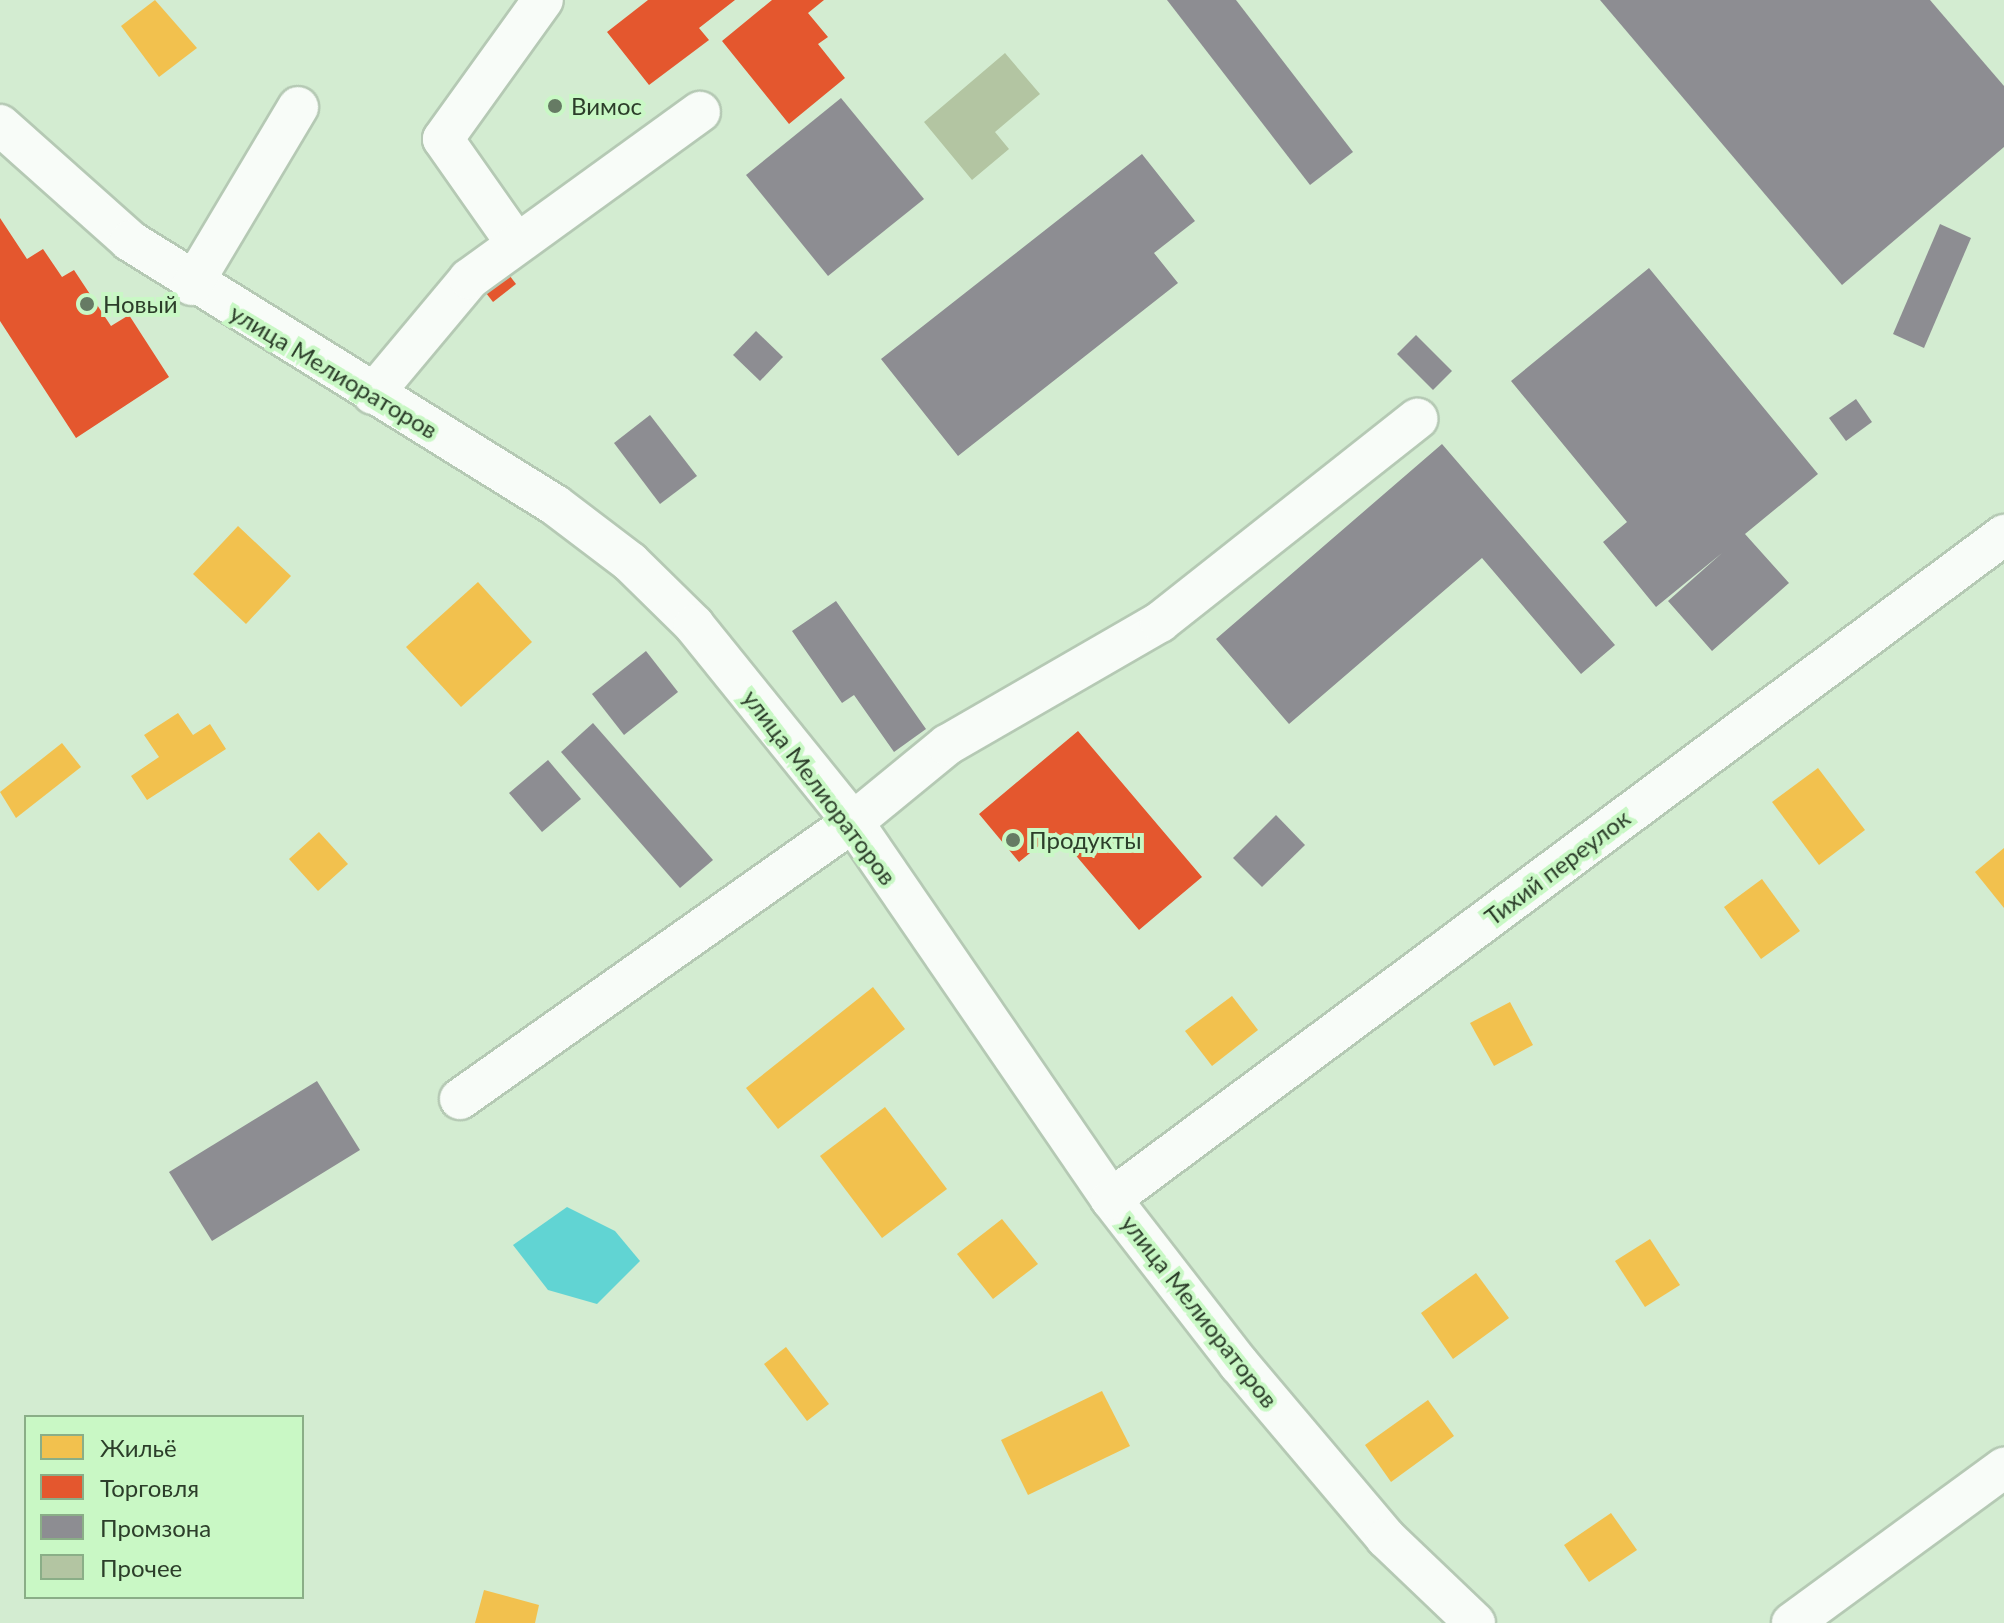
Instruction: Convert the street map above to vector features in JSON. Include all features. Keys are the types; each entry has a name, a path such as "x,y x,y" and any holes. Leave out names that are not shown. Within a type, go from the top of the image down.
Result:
{"street":[{"path":"516,243 443,139 543,0"},
{"path":"192,285 298,107"},
{"path":"373,394 469,279 700,112"},
{"name":"улица Мелиораторов","path":"3,135 72,197 192,285 555,505 630,562 694,625 853,822 1111,1199 1386,1538 1475,1623"},
{"path":"460,1099 853,822 947,745 1160,622 1417,419"},
{"name":"Тихий переулок","path":"1111,1199 2004,535"},
{"path":"1792,1623 2004,1468"}],"water":[{"path":"567,1207 615,1231 640,1261 597,1304 548,1290 513,1245"}],"building: Жильё":[{"path":"155,0 197,48 159,77 121,26"},
{"path":"238,526 291,576 246,624 193,574"},
{"path":"478,582 532,642 461,707 406,647"},
{"path":"178,713 193,735 210,724 226,749 147,800 131,776 159,757 144,735"},
{"path":"62,743 81,767 16,818 0,792"},
{"path":"1818,768 1865,830 1819,865 1772,802"},
{"path":"319,832 348,864 318,891 289,859"},
{"path":"2004,848 2004,908 1975,872"},
{"path":"1762,879 1800,931 1761,959 1724,907"},
{"path":"873,987 905,1029 778,1129 746,1088"},
{"path":"1232,996 1258,1030 1212,1066 1185,1031"},
{"path":"1510,1002 1533,1045 1494,1066 1470,1023"},
{"path":"885,1107 947,1189 882,1238 820,1156"},
{"path":"1002,1219 1038,1264 993,1299 957,1254"},
{"path":"1650,1239 1680,1285 1645,1307 1615,1261"},
{"path":"1476,1273 1509,1318 1453,1359 1421,1313"},
{"path":"786,1347 829,1404 807,1421 764,1364"},
{"path":"1102,1391 1130,1446 1028,1495 1001,1440"},
{"path":"1428,1400 1454,1436 1391,1482 1365,1445"},
{"path":"1611,1513 1637,1550 1589,1582 1564,1545"},
{"path":"484,1590 539,1605 535,1623 475,1623"}],"building: Торговля":[{"path":"648,0 735,0 699,28 709,40 649,85 607,32"},
{"path":"772,0 824,0 808,13 828,37 818,44 845,78 789,124 722,41"},
{"path":"0,218 27,259 43,249 62,277 74,270 111,326 129,315 169,377 76,438 0,321"},
{"path":"503,267 516,284 493,302 479,284"},
{"path":"1078,731 1202,877 1139,930 1056,832 1019,862 979,814"}],"building: Промзона":[{"path":"1167,0 1236,0 1353,152 1310,185"},
{"path":"1600,0 1930,0 2004,86 2004,147 1842,285"},
{"path":"841,98 924,199 828,276 746,175"},
{"path":"1142,154 1195,221 1154,253 1178,283 958,456 881,359"},
{"path":"1940,224 1971,238 1924,348 1893,334"},
{"path":"1649,268 1818,474 1745,534 1789,583 1712,651 1668,601 1722,553 1656,607 1603,542 1627,522 1511,381"},
{"path":"756,331 783,357 760,381 733,355"},
{"path":"1416,335 1452,371 1433,390 1397,354"},
{"path":"1856,399 1872,422 1846,441 1829,418"},
{"path":"650,415 697,476 660,504 614,443"},
{"path":"1442,444 1615,645 1581,674 1482,558 1289,724 1216,639"},
{"path":"836,601 926,729 894,752 854,695 842,703 792,631"},
{"path":"646,651 678,692 624,735 592,694"},
{"path":"593,723 713,860 680,888 561,752"},
{"path":"548,760 581,799 542,832 509,793"},
{"path":"1276,815 1305,845 1262,887 1233,858"},
{"path":"317,1081 360,1150 212,1241 169,1172"}],"building: Прочее":[{"path":"1005,53 1040,94 995,132 1009,149 972,180 924,122"}],"place":[{"name":"Вимос","path":"555,106"},
{"name":"Новый","path":"87,304"},
{"name":"Продукты","path":"1013,840"}]}
